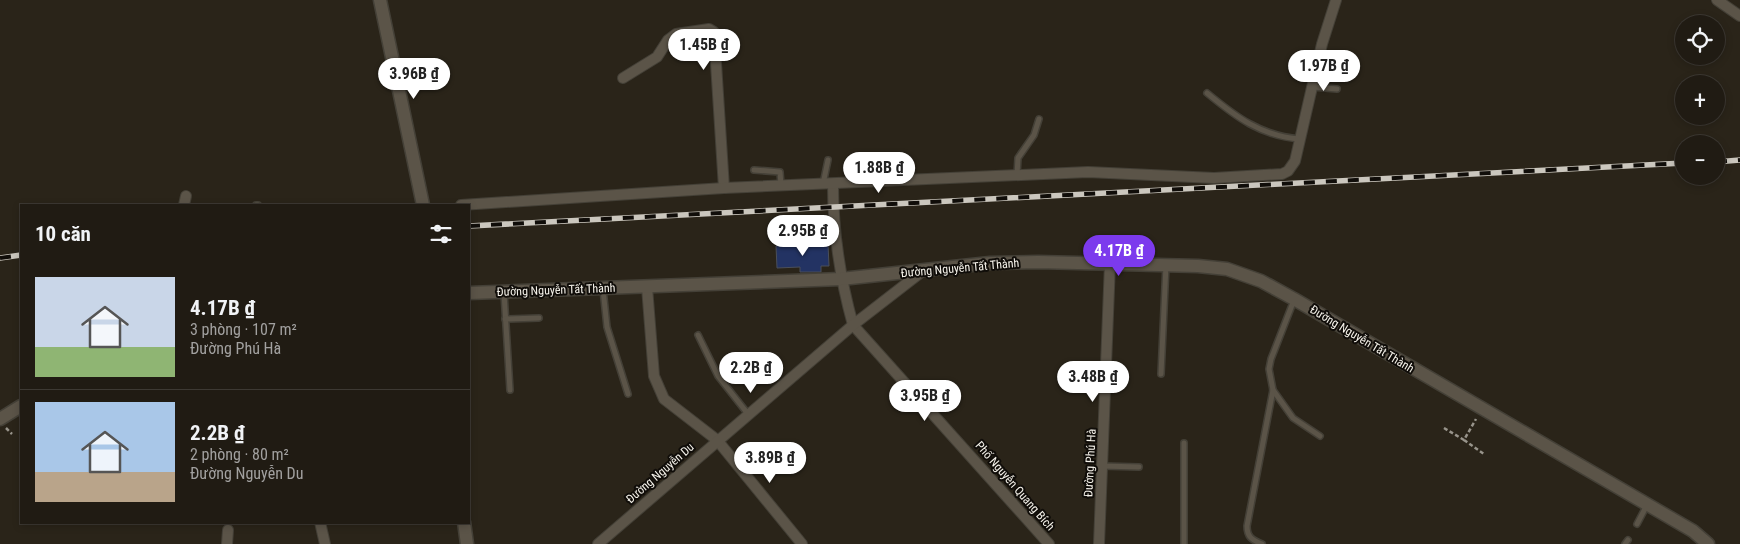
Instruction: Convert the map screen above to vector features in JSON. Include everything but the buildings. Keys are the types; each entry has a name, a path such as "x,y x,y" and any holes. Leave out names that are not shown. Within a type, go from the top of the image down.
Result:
{"street":[{"path":"380,0 423,204"},
{"path":"470,204 724,188 1093,172 1214,178 1274,176 1288,171 1293,166 1322,44 1336,0"},
{"path":"1717,0 1740,16"},
{"path":"623,78 657,57 668,40 676,34 709,29 714,32 724,188"},
{"name":"Phố Nguyễn Quang Bích","path":"828,184 841,279 852,324 1049,544"},
{"name":"Đường Nguyễn Tất Thành","path":"470,293 841,279 990,263 1110,263 1227,269 1261,281 1294,299 1693,531 1708,544"},
{"name":"Đường Phú Hà","path":"1099,544 1110,263"},
{"name":"Đường Nguyễn Du","path":"598,544 852,324 925,270"},
{"path":"647,287 654,376 664,398 718,440 802,544"},
{"path":"0,419 20,407"},
{"path":"320,524 325,544"},
{"path":"464,524 467,544"},
{"path":"227,544 228,530"}],"lane":[{"path":"1312,87 1337,89"},
{"path":"1207,93 1252,126 1279,138 1300,139"},
{"path":"1017,175 1018,158 1034,135 1039,119"},
{"path":"828,160 828,184"},
{"path":"754,170 780,172 781,186"},
{"path":"1161,374 1166,265"},
{"path":"603,289 607,327 628,394"},
{"path":"504,292 510,390"},
{"path":"1262,544 1252,540 1247,533 1247,526 1272,390 1269,369 1271,359 1294,299"},
{"path":"506,319 539,318"},
{"path":"698,335 718,376 748,414"},
{"path":"1272,390 1293,418 1320,436"},
{"path":"1184,443 1184,544"},
{"path":"1102,466 1139,467"},
{"path":"1637,524 1647,504"}],"path":[{"path":"1464,440 1481,409"},
{"path":"1444,428 1484,454"}],"railway":[{"path":"1725,161 1740,160"},
{"path":"470,226 1675,163"},
{"path":"0,258 20,255"}]}
